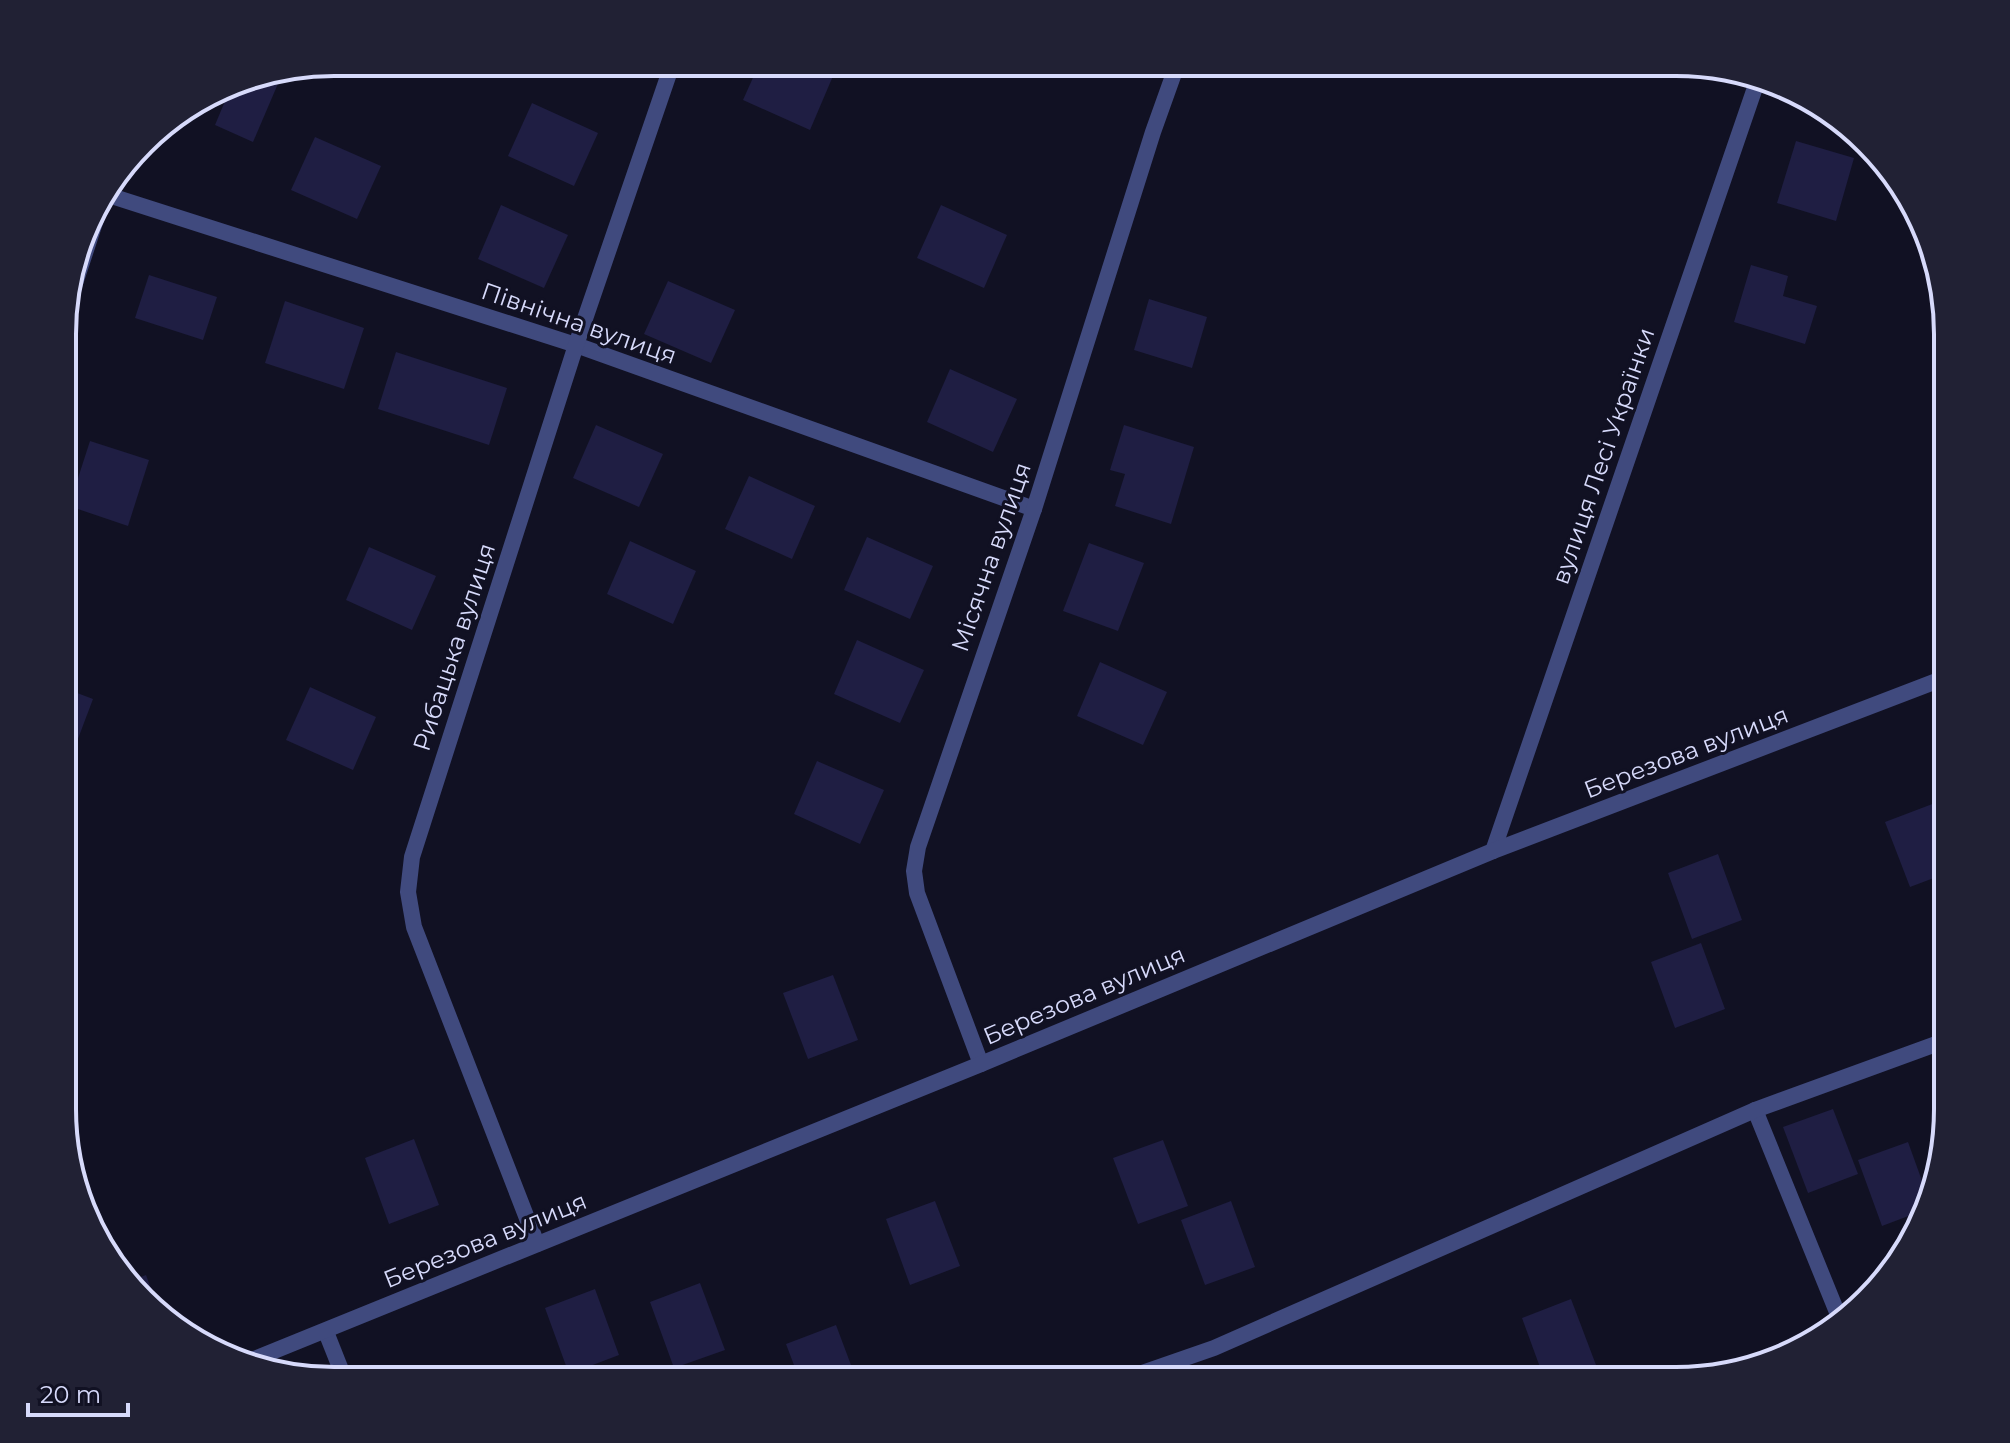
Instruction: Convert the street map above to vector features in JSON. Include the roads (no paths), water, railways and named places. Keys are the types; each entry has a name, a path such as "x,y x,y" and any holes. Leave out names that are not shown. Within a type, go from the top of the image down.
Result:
{"street":[{"name":"Рибацька вулиця","path":"537,1244 414,927 408,892 412,857 576,345 668,76"},
{"name":"Місячна вулиця","path":"981,1064 917,893 914,871 918,847 1034,509 1173,77"},
{"name":"вулиця Лесі Українки","path":"1493,851 1755,89"},
{"name":"Північна вулиця","path":"115,198 576,345 1034,509"},
{"name":"Березова вулиця","path":"263,1356 981,1064 1493,851 1933,682"},
{"path":"1160,1367 1214,1348 1755,1110 1933,1045"},
{"path":"1755,1110 1836,1310"},
{"path":"326,1332 339,1366"}]}
